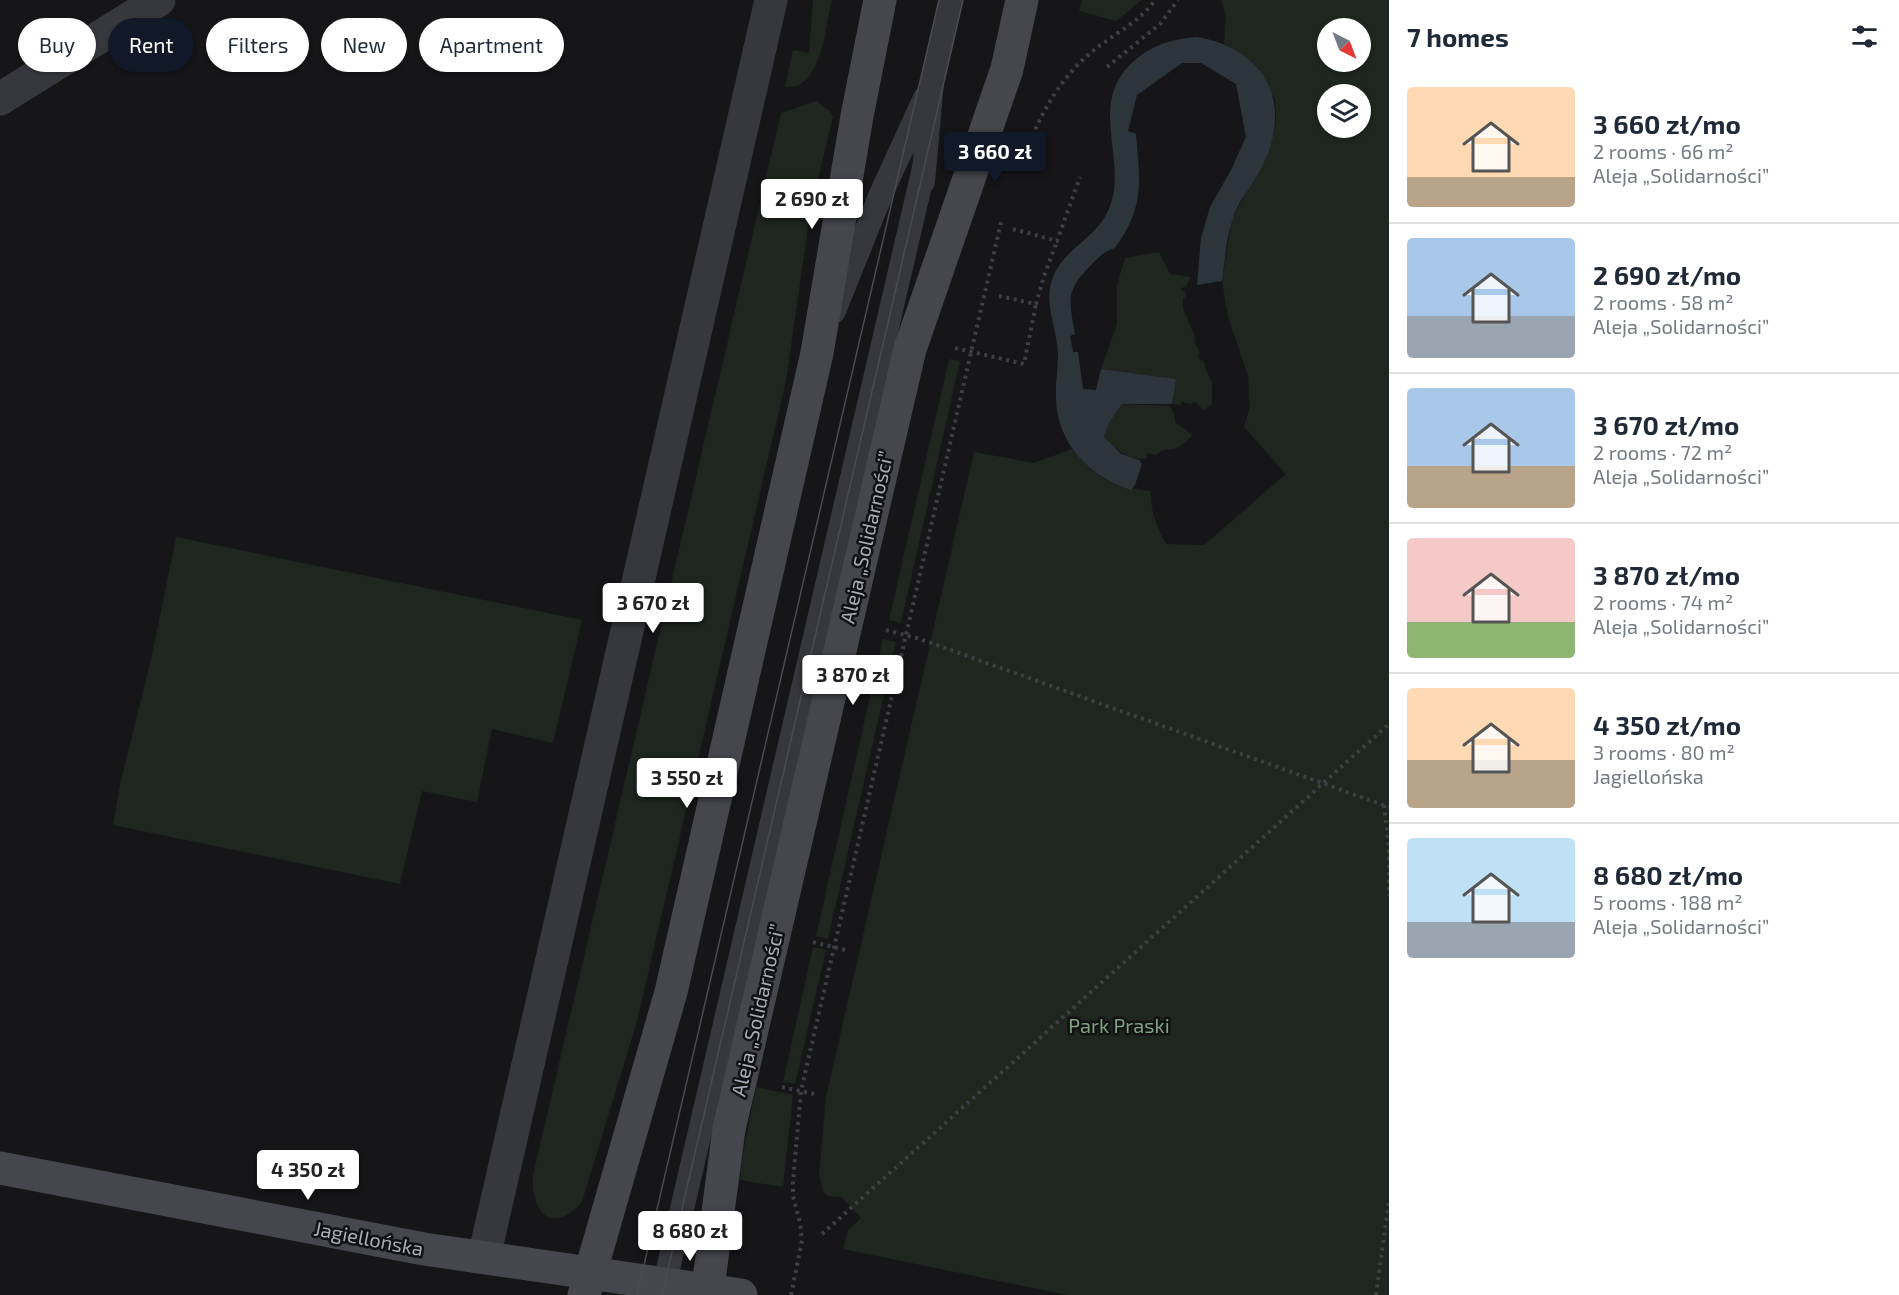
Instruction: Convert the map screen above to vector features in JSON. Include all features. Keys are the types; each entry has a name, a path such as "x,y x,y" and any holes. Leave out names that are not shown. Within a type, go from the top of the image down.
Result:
{"main road":[{"path":"587,1284 671,992 817,353 880,0"},
{"name":"Aleja „Solidarności”","path":"707,1293 729,1129 910,349 1006,69 1022,0"},
{"name":"Jagiellońska","path":"0,1168 424,1249 484,1257 587,1284 741,1295"}],"street":[{"path":"0,99 159,0"},
{"path":"484,1257 771,0"}],"lane":[{"path":"910,349 932,82 951,0"},
{"path":"817,353 881,194 932,82"},
{"path":"663,1289 924,168"}],"path":[{"path":"1022,161 1045,109 1061,83 1093,51 1136,19 1155,0"},
{"path":"1107,67 1160,24 1178,0"},
{"path":"985,355 1024,364 1044,276 1080,177"},
{"path":"791,1295 802,1240 793,1196 801,1091 1005,210"},
{"path":"1013,229 1058,241"},
{"path":"999,296 1036,304"},
{"path":"883,629 906,634 1389,807"},
{"path":"822,1234 1322,784 1387,729 1389,724"},
{"path":"1384,805 1389,849 1389,896"},
{"path":"812,942 846,950"},
{"path":"1376,1295 1389,1200"}],"green space":[{"path":"813,0 832,0 820,55 807,79 797,86 785,87 793,50 809,53"},
{"path":"1082,0 1142,0 1116,21 1079,11"},
{"name":"Park Praski","path":"1221,0 1389,0 1389,1295 1067,1295 843,1249 848,1230 861,1218 842,1197 828,1196 823,1192 819,1175 826,1097 974,452 1034,463 1072,449 1089,467 1106,479 1126,487 1151,491 1155,519 1166,544 1204,545 1286,474 1244,427 1250,406 1248,376 1228,317 1222,281 1232,219 1266,156 1275,128 1275,99 1257,67 1224,44 1226,17"},
{"path":"816,101 830,111 833,117 810,213 786,381 637,1021 582,1202 571,1212 552,1218 539,1209 535,1200 533,1175 781,113"},
{"path":"1159,252 1170,274 1191,277 1186,287 1180,288 1186,294 1183,298 1183,308 1195,337 1194,341 1199,351 1198,358 1204,362 1212,382 1212,405 1203,410 1193,402 1191,404 1182,402 1181,405 1172,404 1175,379 1101,369 1117,324 1117,285 1125,258"},
{"path":"949,359 960,361 901,623 889,620"},
{"path":"1122,404 1170,406 1175,422 1192,435 1173,449 1156,455 1146,453 1147,458 1128,456 1104,437 1109,423"},
{"path":"176,537 582,620 553,743 492,729 477,802 422,791 400,884 113,825"},
{"path":"883,639 896,642 828,939 816,936"},
{"path":"813,947 826,950 795,1084 783,1082"},
{"path":"756,1087 793,1095 783,1187 740,1180"}],"shaded area":[{"path":"1197,37 1232,48 1260,71 1273,98 1275,112 1272,141 1261,169 1235,213 1227,241 1222,281 1197,285 1201,238 1210,207 1246,137 1236,84 1201,63 1182,63 1137,95 1128,131 1136,134 1139,180 1136,206 1125,233 1115,248 1105,252 1077,281 1071,296 1075,334 1070,336 1073,352 1078,352 1083,389 1096,390 1101,369 1176,379 1172,404 1122,404 1109,423 1104,437 1121,454 1139,460 1142,464 1131,490 1102,477 1090,467 1078,456 1062,430 1056,398 1058,351 1049,294 1050,285 1058,267 1096,229 1108,211 1114,192 1115,172 1110,114 1112,95 1120,77 1135,60 1149,50 1172,41"}],"tram line":[{"path":"637,1295 939,0"},
{"path":"662,1295 963,0"}]}
